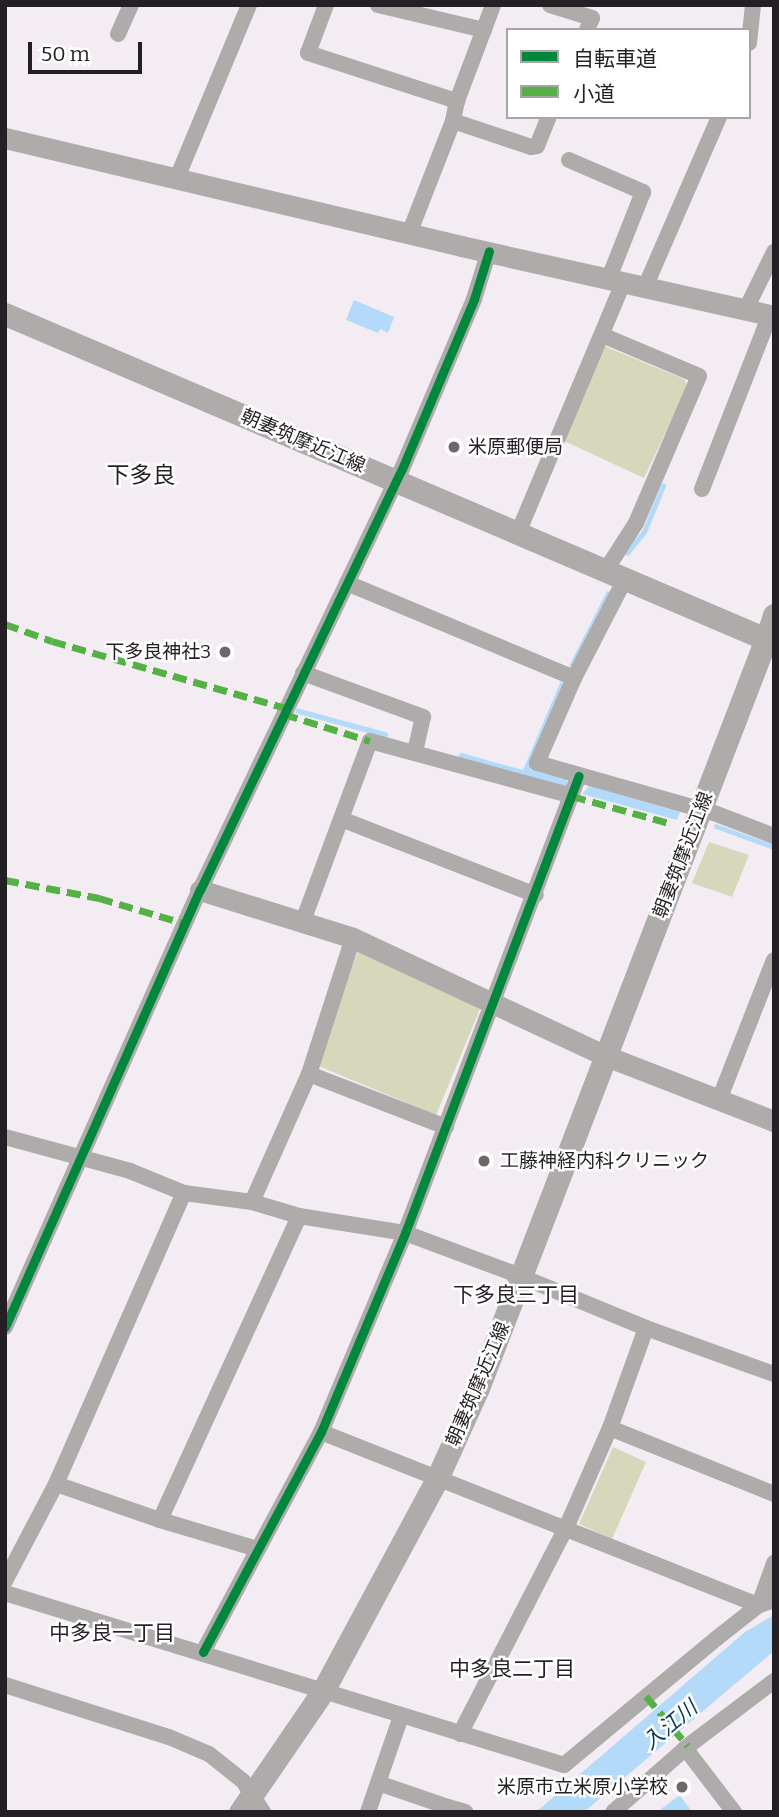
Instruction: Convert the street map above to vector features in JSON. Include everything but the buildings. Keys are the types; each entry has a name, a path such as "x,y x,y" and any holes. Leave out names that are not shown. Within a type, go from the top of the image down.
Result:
{"main road":[{"name":"朝妻筑摩近江線","path":"5,314 770,640 701,809 478,1388 437,1479 323,1691 252,1806"},
{"path":"770,640 774,615"}],"street":[{"path":"118,34 131,5"},
{"path":"177,178 249,5"},
{"path":"326,5 308,53 457,101"},
{"path":"378,5 484,30"},
{"path":"409,234 453,121 457,101 493,5"},
{"path":"550,5 592,18 588,28"},
{"path":"736,5 753,9 751,28"},
{"path":"453,121 531,147 537,146 549,119"},
{"path":"646,285 718,119"},
{"path":"5,138 409,234 772,315 702,489"},
{"path":"518,533 602,335 643,192 569,160"},
{"path":"5,1327 200,890 396,481 474,299 489,251"},
{"path":"746,309 774,252"},
{"path":"575,786 537,763 699,376 602,335"},
{"path":"347,583 574,678"},
{"path":"303,673 423,717 416,746"},
{"path":"303,921 370,741 416,746 575,786 701,809 774,836"},
{"path":"203,1652 321,1432 405,1233 536,895 575,786"},
{"path":"341,819 536,895"},
{"path":"200,890 352,938 606,1056 774,1121"},
{"path":"252,1202 309,1074 352,938"},
{"path":"719,1100 774,960"},
{"path":"309,1074 446,1127"},
{"path":"5,1137 83,1157 184,1193 252,1202 299,1216 405,1233 646,1328 774,1374"},
{"path":"5,1581 56,1484 184,1193"},
{"path":"160,1520 299,1216"},
{"path":"460,1734 566,1528 610,1428 646,1328"},
{"path":"610,1428 774,1494"},
{"path":"321,1432 437,1479 766,1602"},
{"path":"56,1484 160,1520 257,1549"},
{"path":"5,1593 564,1765 766,1602 774,1563"},
{"path":"612,1812 685,1748 774,1681"},
{"path":"5,1685 169,1737 209,1754 243,1781 252,1806"},
{"path":"368,1812 401,1716"},
{"path":"685,1748 734,1812"},
{"path":"378,1783 446,1809 465,1812"}],"green space":[{"path":"604,346 684,379 688,386 644,478 564,441"},
{"path":"709,842 749,855 732,897 692,883"},
{"path":"358,951 480,1009 436,1115 316,1065"},
{"path":"613,1447 646,1462 612,1539 579,1524"}],"water":[{"path":"354,300 394,317 388,333 380,329 378,333 346,320"},
{"path":"607,591 612,593 577,666 569,666"},
{"path":"561,681 566,688 530,770 567,779 569,790 498,770 500,764 523,770"},
{"path":"297,708 370,728 368,733 295,713"},
{"path":"589,786 680,812 677,820 582,794"},
{"name":"入江川","path":"774,1615 774,1651 584,1812 536,1812 745,1632"},
{"path":"680,1795 692,1812 663,1812 661,1809"}],"waterway":[{"path":"627,553 644,532 663,486"},
{"path":"366,729 385,734"},
{"path":"461,755 503,767"},
{"path":"716,826 774,847"}],"marked path":[{"path":"5,624 52,641 286,708"},
{"path":"284,714 370,741"},
{"path":"572,796 672,824"},
{"path":"5,880 99,898 187,924"},
{"path":"646,1696 688,1746"}],"cycle path":[{"path":"5,1327 200,890 402,469 474,299 489,251"},
{"path":"203,1652 321,1432 405,1233 579,776"}],"place":[{"name":"米原郵便局","path":"454,447"},
{"name":"下多良神社3","path":"225,652"},
{"name":"工藤神経内科クリニック","path":"484,1161"},
{"name":"米原市立米原小学校","path":"682,1787"}],"district":[{"name":"下多良","path":"141,475"},
{"name":"下多良三丁目","path":"516,1295"},
{"name":"中多良一丁目","path":"112,1633"},
{"name":"中多良二丁目","path":"512,1669"}]}
